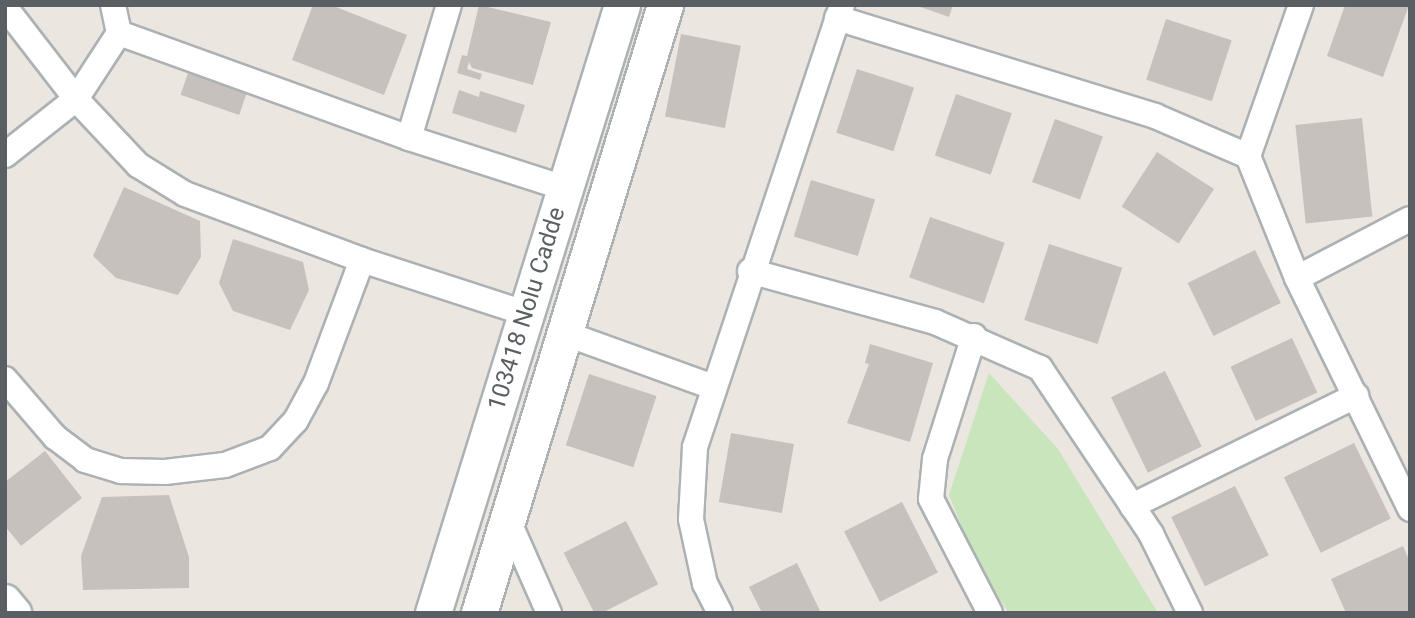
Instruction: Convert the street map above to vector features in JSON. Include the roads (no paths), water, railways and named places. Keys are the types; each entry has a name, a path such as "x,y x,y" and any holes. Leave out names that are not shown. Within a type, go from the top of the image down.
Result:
{"main road":[{"name":"103418 Nolu Cadde","path":"433,613 622,5"},
{"path":"478,613 665,5"}],"street":[{"path":"5,155 76,99 119,33 113,5"},
{"path":"409,138 449,5"},
{"path":"1301,5 1248,156 1297,278 1410,509"},
{"path":"5,6 76,99 138,165 185,194 362,260 525,313"},
{"path":"720,613 705,584 691,519 695,447 750,271 840,12 1155,116 1248,156"},
{"path":"119,33 409,138 565,188"},
{"path":"1297,278 1410,219"},
{"path":"5,379 55,437 85,460 121,471 165,472 225,465 270,448 296,420 316,383 362,260"},
{"path":"750,271 974,337 1040,369 1132,506 1190,613"},
{"path":"564,333 713,387"},
{"path":"974,337 934,459 931,499 990,613"},
{"path":"1132,506 1356,396"},
{"path":"508,520 549,613"},
{"path":"5,601 15,613"}]}
